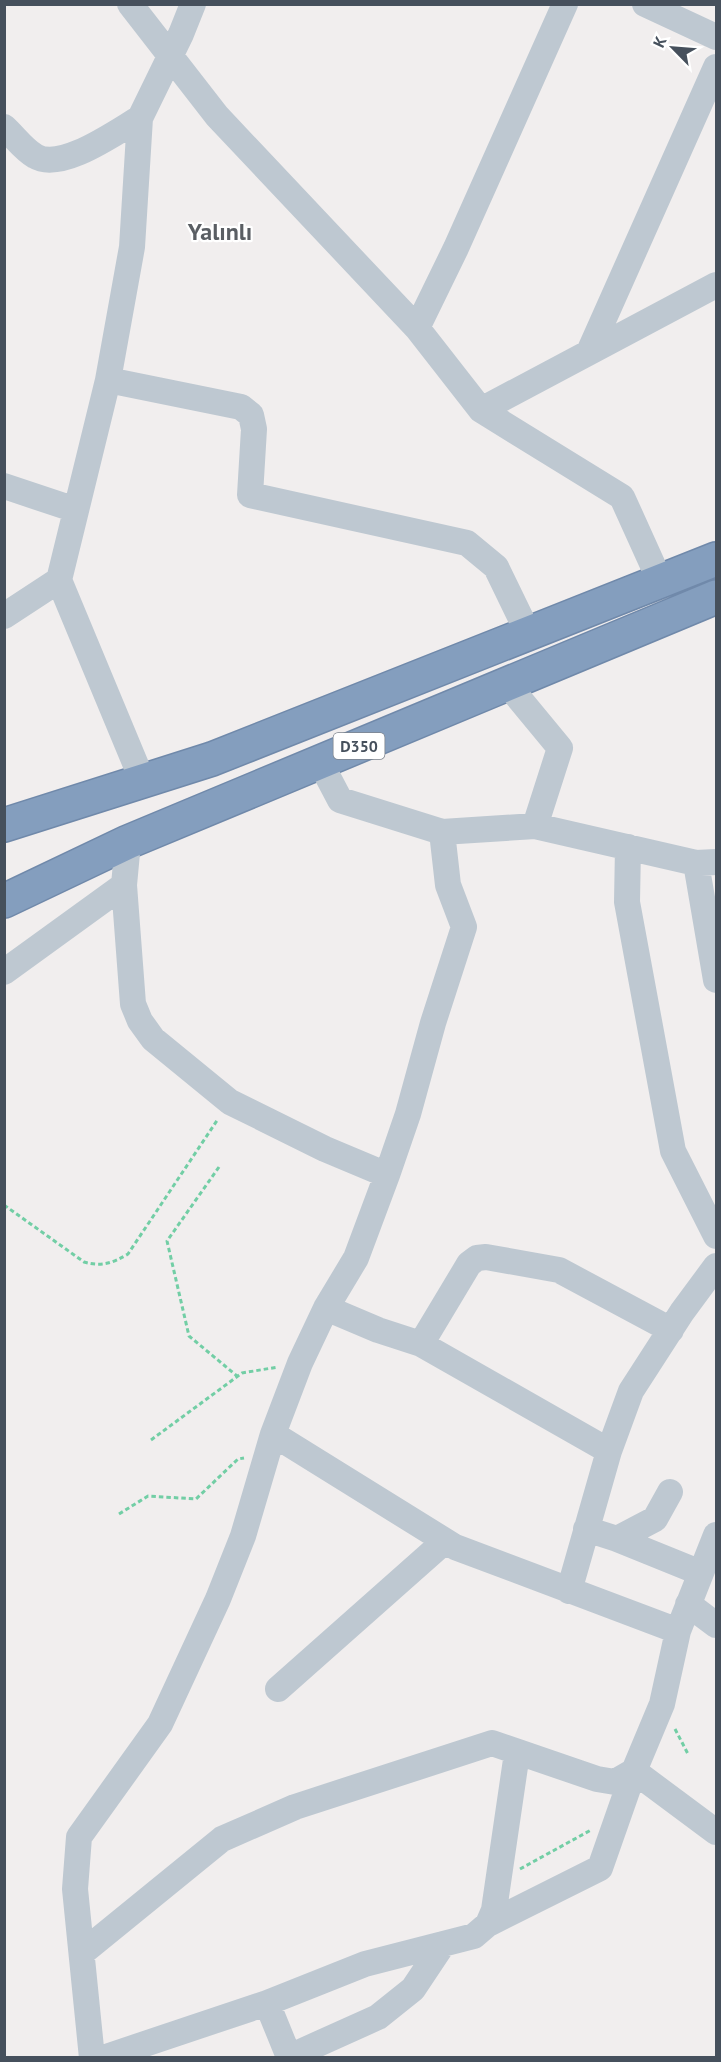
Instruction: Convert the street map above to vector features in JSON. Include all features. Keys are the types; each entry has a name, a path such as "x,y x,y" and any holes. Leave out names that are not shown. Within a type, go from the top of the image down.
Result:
{"highway":[{"name":"D350","path":"4,825 212,759 717,559"},
{"name":"D350","path":"4,901 128,843 717,597"}],"street":[{"path":"130,4 217,116 417,328 481,410 622,497 660,581"},
{"path":"143,782 59,580 108,380 132,247 140,118 193,4"},
{"path":"417,328 456,248 565,4"},
{"path":"645,4 717,37"},
{"path":"588,352 717,67"},
{"path":"4,128 35,157 52,161 70,158 140,118"},
{"path":"481,410 717,285"},
{"path":"108,380 241,407 251,415 254,429 250,495 467,543 496,567 528,633"},
{"path":"4,486 76,510"},
{"path":"4,615 59,580"},
{"path":"508,685 560,748 535,826"},
{"path":"320,762 340,800 442,832 535,826 706,862 717,980"},
{"path":"92,2058 75,1889 80,1837 160,1724 218,1599 243,1536 270,1445 300,1363 326,1308 356,1258 387,1175 408,1114 433,1023 464,927 448,885 442,832"},
{"path":"128,843 124,885 134,1004 141,1021 153,1039 230,1102 325,1149 387,1175"},
{"path":"628,847 627,902 673,1151 717,1236"},
{"path":"4,972 124,885"},
{"path":"421,1344 469,1264 482,1257 559,1270 671,1330"},
{"path":"569,1591 609,1451 631,1391 717,1266"},
{"path":"326,1308 378,1330 421,1344 609,1451"},
{"path":"270,1445 455,1547 678,1631"},
{"path":"617,1539 655,1519 670,1492"},
{"path":"655,1519 669,1560"},
{"path":"586,1529 701,1573"},
{"path":"103,2058 267,2003 365,1964 474,1936 488,1924 600,1868 634,1771 662,1704 678,1631 717,1535"},
{"path":"278,1689 445,1540"},
{"path":"688,1604 717,1625"},
{"path":"82,1953 222,1839 295,1807 492,1743 597,1779 615,1782 634,1771"},
{"path":"488,1924 494,1910 517,1753"},
{"path":"634,1771 717,1832"},
{"path":"267,2003 288,2057 378,2017 413,1989 444,1944"}],"path":[{"path":"4,1205 84,1262 94,1265 115,1262 128,1254 230,1102"},
{"path":"219,1167 167,1241 189,1336 237,1377"},
{"path":"151,1440 242,1373 300,1363"},
{"path":"119,1514 148,1496 196,1499 238,1459 270,1445"},
{"path":"498,1881 619,1814"}],"district":[{"name":"Yalınlı","path":"220,232"}]}
